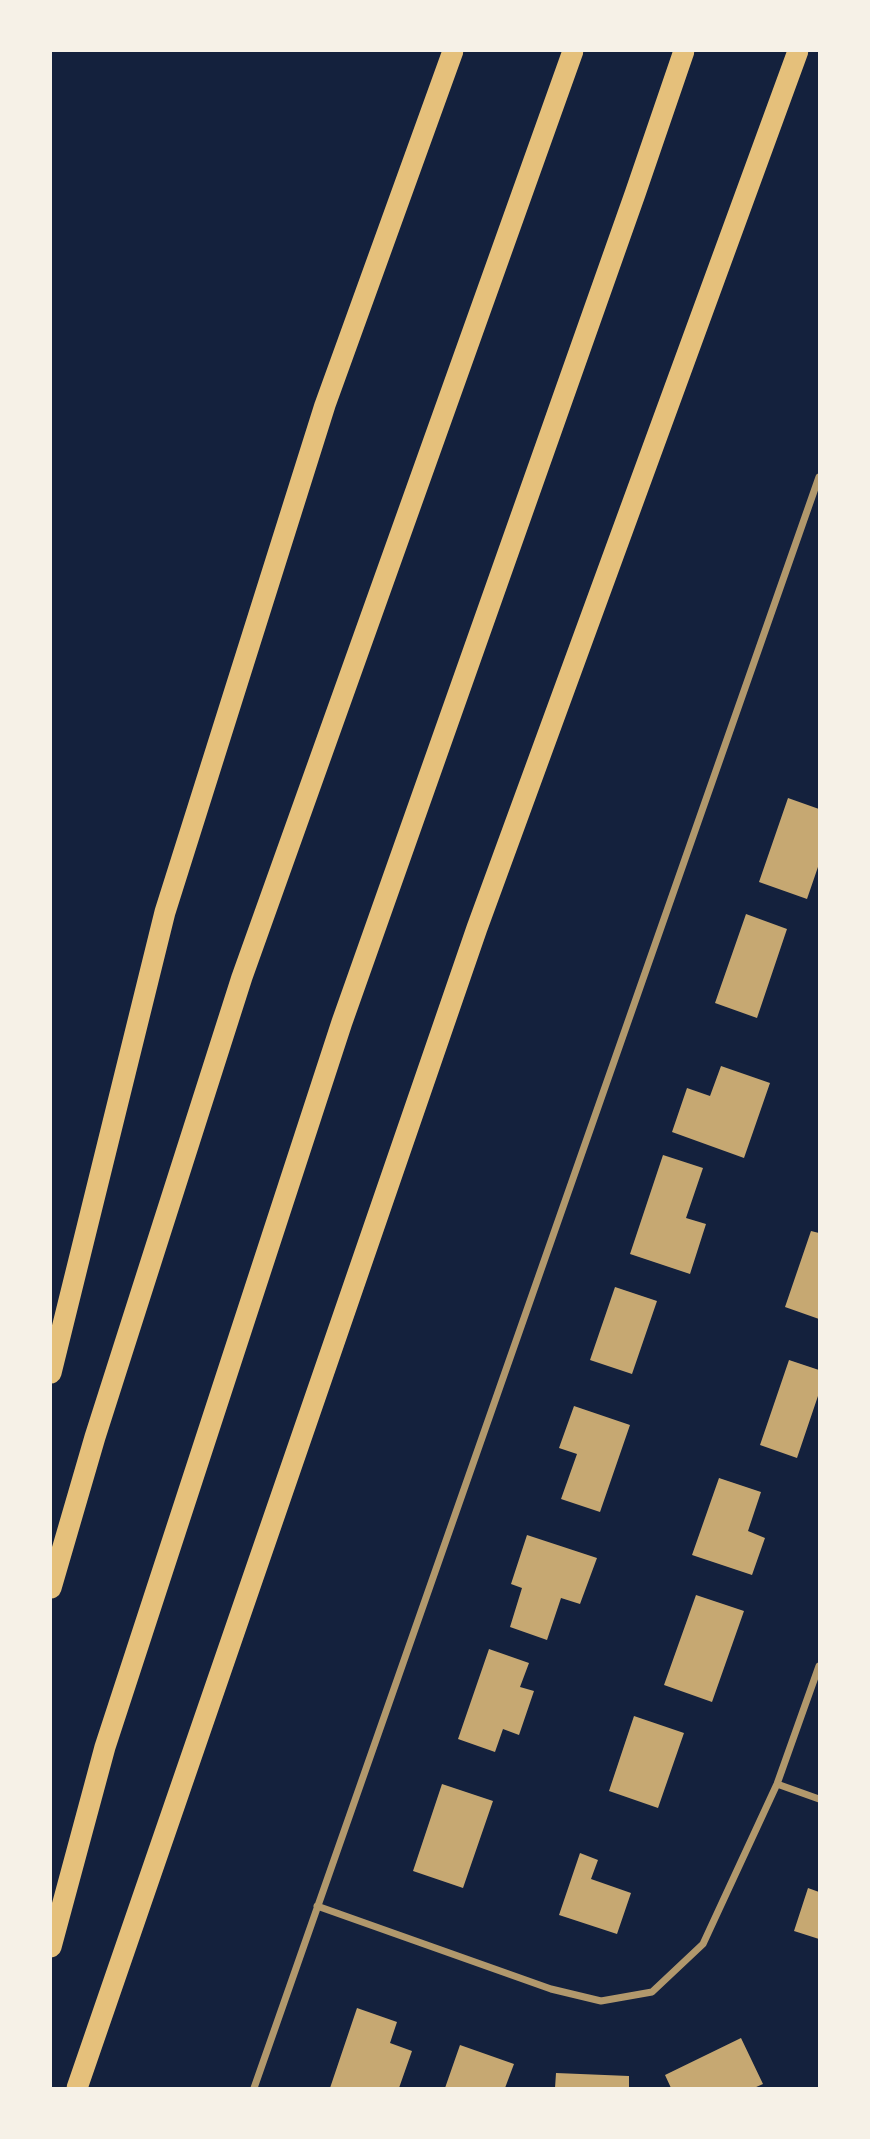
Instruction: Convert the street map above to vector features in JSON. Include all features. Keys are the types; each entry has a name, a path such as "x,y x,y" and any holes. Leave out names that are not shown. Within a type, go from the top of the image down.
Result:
{"highway":[{"path":"51,1373 165,912 325,405 453,51"},
{"path":"51,1588 95,1437 242,977 573,51"},
{"path":"51,1947 105,1747 342,1022 684,51"},
{"path":"77,2088 477,928 798,51"}],"street":[{"path":"254,2088 819,477"},
{"path":"317,1906 551,1989 601,2001 652,1992 703,1944 777,1784 819,1666"},
{"path":"777,1784 819,1799"}],"building":[{"path":"788,798 819,809 819,864 807,899 759,882"},
{"path":"746,914 787,929 757,1018 715,1003"},
{"path":"721,1066 770,1083 744,1158 672,1132 687,1088 710,1096"},
{"path":"663,1155 703,1168 686,1218 706,1224 690,1274 630,1254"},
{"path":"811,1231 819,1233 819,1319 785,1307"},
{"path":"615,1287 657,1301 632,1374 590,1360"},
{"path":"789,1360 819,1370 819,1393 797,1458 760,1445"},
{"path":"574,1406 630,1425 600,1512 561,1499 577,1454 559,1448"},
{"path":"719,1478 761,1492 748,1531 765,1538 752,1575 692,1555"},
{"path":"527,1535 597,1558 580,1604 561,1598 547,1640 510,1627 522,1588 511,1584"},
{"path":"696,1595 744,1611 712,1702 664,1685"},
{"path":"489,1649 529,1663 520,1687 534,1691 519,1735 503,1729 495,1752 458,1739"},
{"path":"634,1716 684,1733 658,1808 609,1791"},
{"path":"442,1784 493,1801 463,1888 413,1871"},
{"path":"580,1853 598,1860 591,1879 631,1893 617,1934 559,1915"},
{"path":"808,1888 819,1892 819,1939 794,1931"},
{"path":"357,2008 397,2022 390,2043 412,2051 399,2088 330,2088"},
{"path":"741,2038 763,2084 754,2088 671,2088 665,2075"},
{"path":"460,2045 514,2064 505,2088 445,2088"},
{"path":"556,2073 629,2076 629,2088 555,2088"}]}
